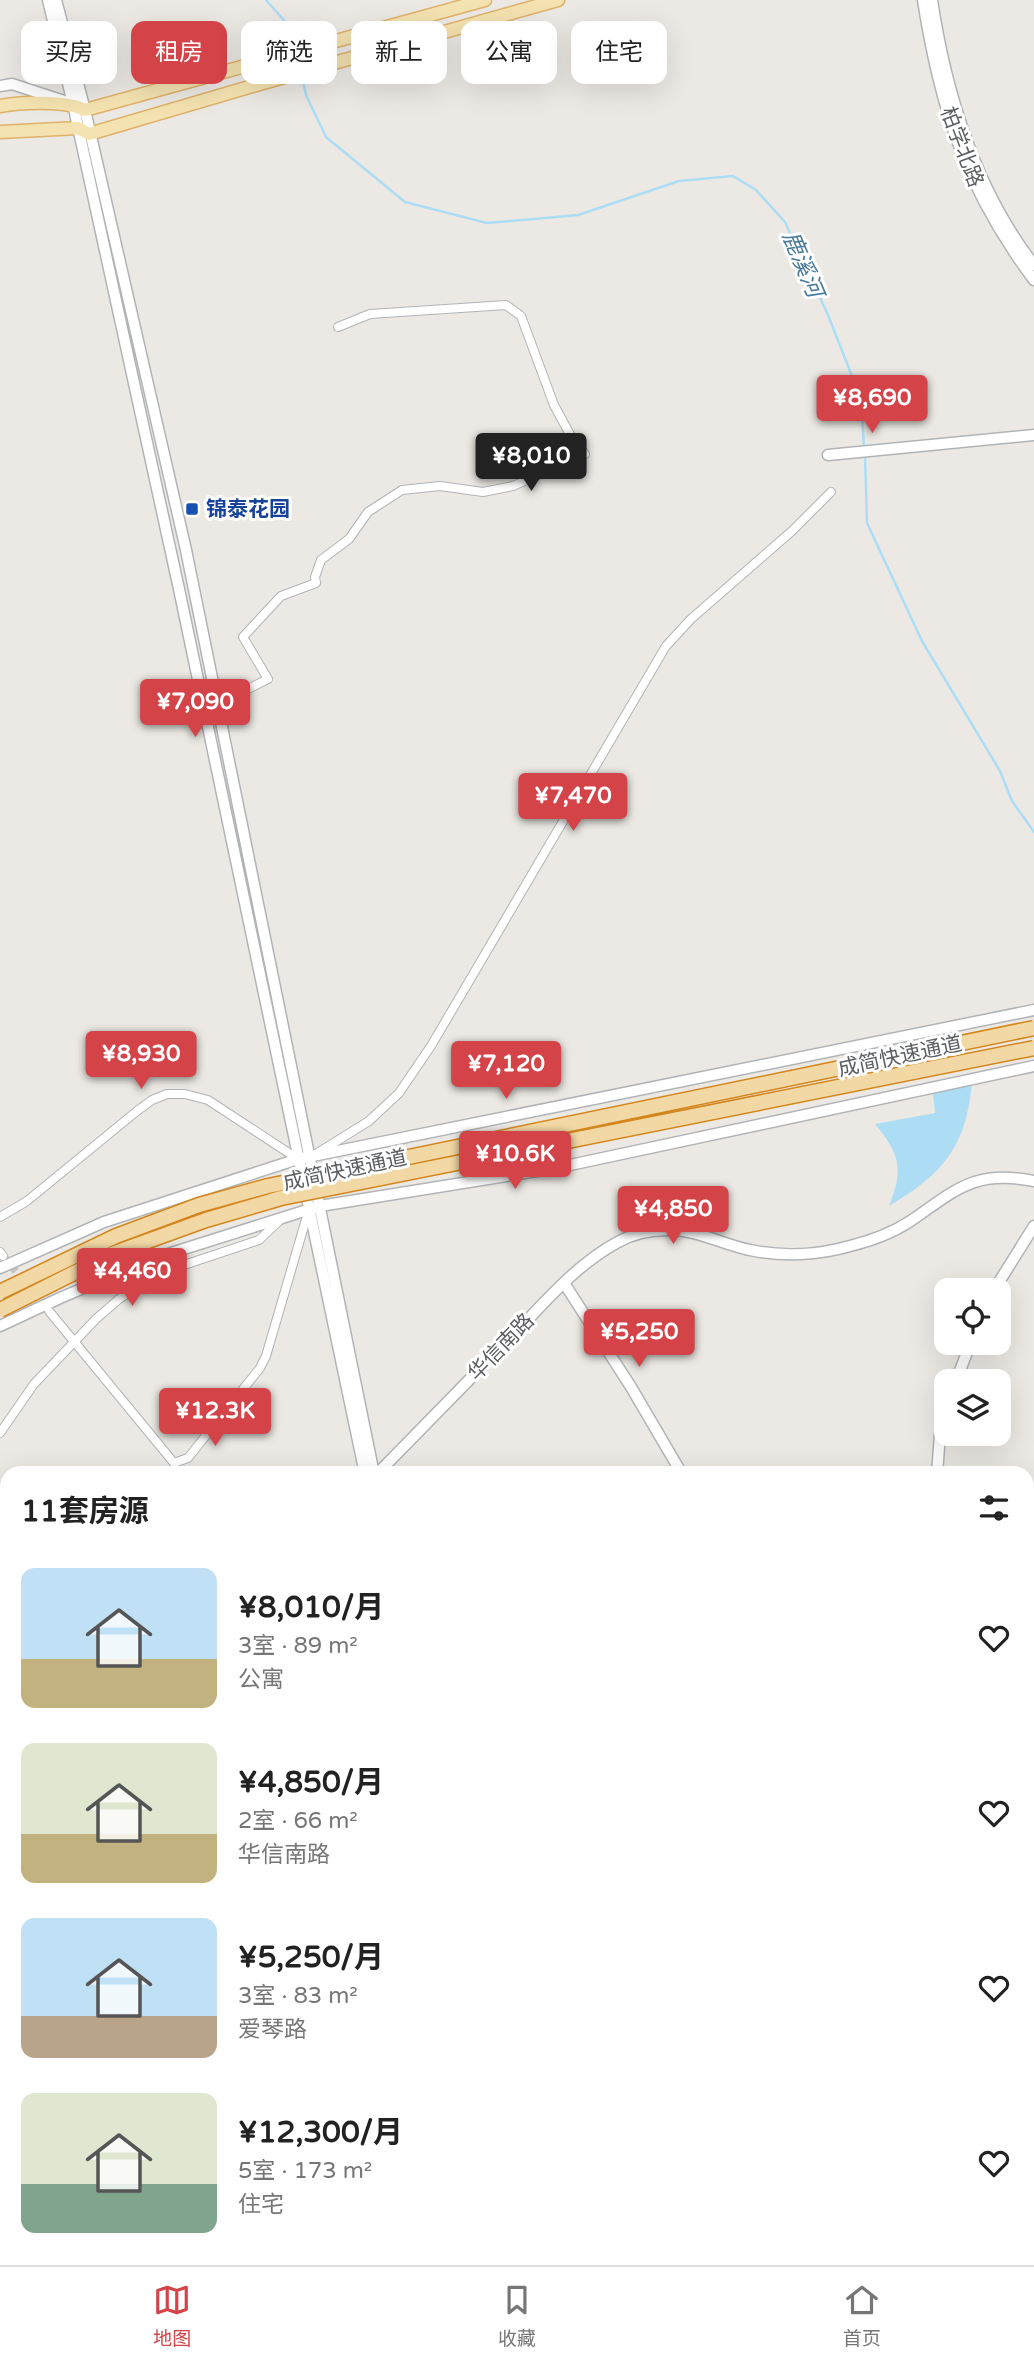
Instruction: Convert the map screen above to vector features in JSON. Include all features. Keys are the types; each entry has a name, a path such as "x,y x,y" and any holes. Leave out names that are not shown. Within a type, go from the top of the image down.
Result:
{"highway":[{"name":"成简快速通道","path":"0,1292 116,1236 199,1205 268,1186 1034,1028"},
{"name":"成简快速通道","path":"0,1310 112,1254 206,1220 281,1198 1034,1048"}],"main road":[{"path":"0,106 12,104 79,107 485,0"},
{"path":"0,132 84,131 558,0"}],"street":[{"path":"48,0 79,107"},
{"path":"56,0 298,1159 314,1208 373,1466"},
{"name":"柏学北路","path":"923,0 934,60 952,130 984,202 1034,280"},
{"name":"柏学北路","path":"932,0 946,69 971,149 1003,216 1034,265"},
{"path":"0,86 12,84 79,107"},
{"path":"84,131 186,550 310,1157 314,1208 363,1466"},
{"path":"218,704 268,679 243,637 281,596 316,583 315,576 321,560 349,539 368,512 401,490 440,486 483,492 513,486 585,454 573,440 554,405 521,316 506,305 370,314 338,327"},
{"path":"828,455 1034,435"},
{"path":"310,1157 369,1121 399,1093 431,1046 666,646 691,619 792,531 831,492"},
{"path":"1,1258 298,1159 1034,1010"},
{"path":"0,1326 60,1297 152,1259 314,1208 556,1168 1034,1066"},
{"path":"0,1217 27,1201 137,1111 152,1100 167,1094 185,1094 208,1100 298,1159"},
{"name":"华信南路","path":"383,1466 564,1283 602,1251 640,1232 687,1231 750,1250 780,1254 826,1253 867,1242 907,1223 957,1188 988,1178 1034,1181"},
{"path":"49,1311 174,1464 178,1463 188,1458 260,1368 314,1208"},
{"path":"0,1433 34,1384 111,1306 139,1286 169,1270 259,1240 281,1219"},
{"path":"1002,1278 1034,1226"},
{"path":"564,1283 631,1387 677,1466"},
{"path":"938,1466 939,1446"}],"water":[{"path":"972,1083 964,1125 948,1156 924,1182 889,1206 897,1182 897,1163 890,1144 875,1124 935,1113 933,1092"}],"waterway":[{"name":"鹿溪河","path":"266,0 285,21"},
{"name":"鹿溪河","path":"304,84 326,137 405,202 487,223 578,215 679,181 733,176 756,190 785,222 828,315 861,399 864,448"},
{"name":"鹿溪河","path":"865,455 867,523 922,641 1000,771 1012,801 1034,832"}],"tunnel":[{"path":"3,1256 24,1281"}],"place":[{"name":"锦泰花园","path":"192,509"}]}
